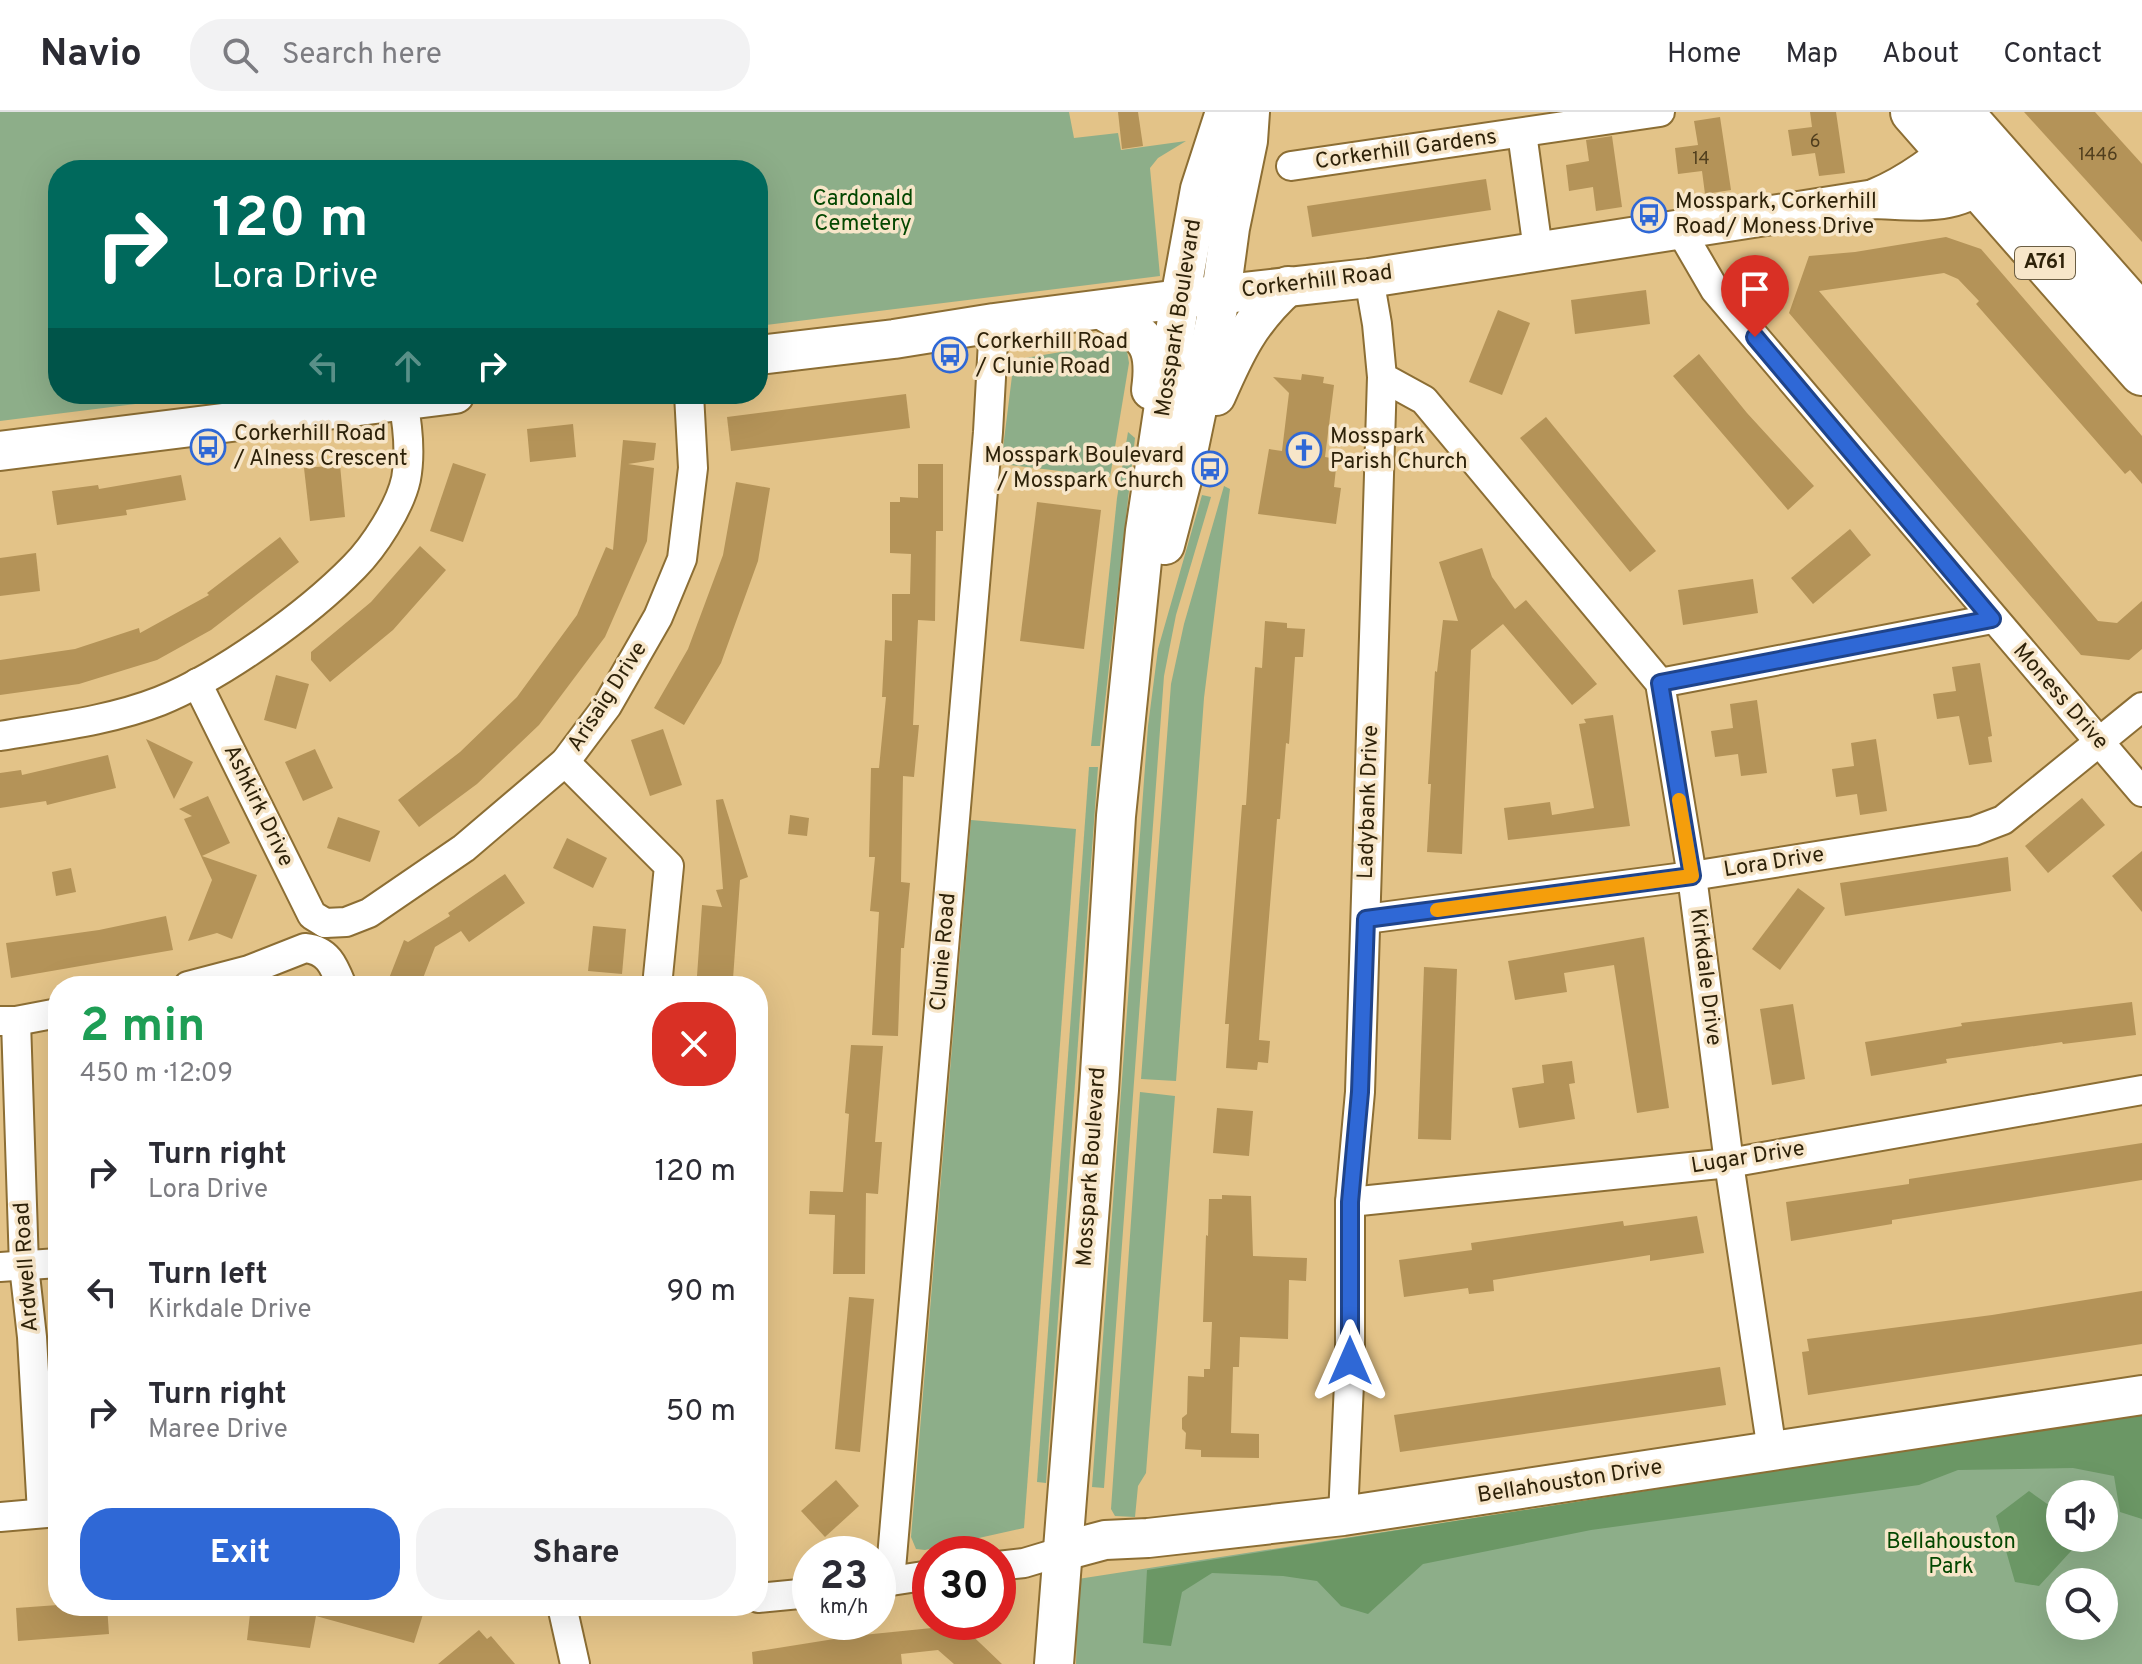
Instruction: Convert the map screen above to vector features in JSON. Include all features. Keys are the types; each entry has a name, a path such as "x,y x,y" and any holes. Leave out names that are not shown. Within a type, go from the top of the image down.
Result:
{"main road":[{"name":"A761","path":"1913,112 1961,132 2142,373"},
{"name":"A761","path":"1993,177 2142,318"}],"street":[{"name":"Mosspark Boulevard","path":"1054,1664 1116,816 1145,531 1200,189 1225,112"},
{"name":"Mosspark Boulevard","path":"1131,671 1183,476 1221,294 1230,228 1248,141 1250,112"},
{"name":"Corkerhill Gardens","path":"1291,166 1660,112"},
{"name":"Corkerhill Road","path":"1875,199 1901,188 1961,132"},
{"name":"Corkerhill Gardens","path":"1522,133 1538,250"},
{"name":"Corkerhill Road","path":"768,354 1180,299 1369,278 1875,199 1935,201 1993,177"},
{"path":"1183,476 1242,338 1265,308 1288,286 1258,265 1230,228"},
{"name":"Moness Drive","path":"1679,228 1715,290 2142,792"},
{"path":"1369,278 1382,377 1424,400 1660,683 1992,619"},
{"path":"1102,310 1135,331 1152,352 1153,377 1143,463 1145,531"},
{"name":"Clunie Road","path":"888,1536 994,323"},
{"name":"Ladybank Drive","path":"1343,1516 1350,1361 1350,1202 1360,1092 1382,377"},
{"path":"0,451 379,404"},
{"path":"0,736 110,717 160,701 197,683 276,634 355,566 392,514 405,480 409,435 404,404"},
{"name":"Arisaig Drive","path":"226,976 305,948 320,936 369,913 464,848 565,762 607,706 631,667 658,617 682,559 693,468 690,404"},
{"name":"Ashkirk Drive","path":"197,683 312,915 337,976"},
{"name":"Kirkdale Drive","path":"1660,683 1692,876 1729,1163 1772,1451"},
{"name":"Lora Drive","path":"1366,919 1692,876 1974,831 2003,820 2142,707"},
{"path":"565,762 669,866 658,976"},
{"path":"8,1021 48,1015"},
{"name":"Ardwell Road","path":"8,1021 12,1266 32,1337 48,1493"},
{"name":"Lugar Drive","path":"1350,1202 1729,1163 2142,1090"},
{"path":"12,1266 48,1264"},
{"name":"Bellahouston Drive","path":"1016,1564 1105,1540 1343,1516 2142,1395"},
{"path":"0,1517 48,1512"},
{"path":"768,1597 792,1595"},
{"path":"564,1616 575,1664"}],"green space":[{"name":"Cardonald Cemetery","path":"0,112 1069,112 1074,138 1118,133 1121,150 1186,141 1158,158 1150,168 1160,276 768,325 768,160 48,160 48,404 135,404 0,421"},
{"path":"1121,342 1127,351 1129,363 1110,477 1001,464 1013,368 1019,359"},
{"path":"1128,432 1135,438 1100,746 1091,746 1117,498"},
{"path":"1224,486 1230,489 1204,698 1176,1081 1141,1079 1171,684 1184,624"},
{"path":"1202,495 1211,497 1176,615 1164,676 1104,1488 1092,1487 1148,726 1158,649"},
{"path":"1089,767 1098,767 1046,1483 1037,1482"},
{"path":"971,820 1076,829 1024,1528 988,1536 912,1536 912,1539 911,1537"},
{"path":"1140,1092 1175,1096 1146,1473 1138,1486 1135,1517 1115,1516 1111,1509"},
{"path":"2142,1412 2142,1519 2120,1512 2118,1480 2114,1476 2073,1468 1958,1470 1919,1485 1591,1530 1423,1564 1368,1614 1341,1606 1317,1581 1283,1576 1212,1573 1182,1592 1171,1646 1143,1643 1147,1570"},
{"name":"Bellahouston Park","path":"2142,1415 2142,1664 1076,1664 1078,1579"},
{"path":"2029,1491 2046,1503 2046,1552 2070,1552 2056,1568 2046,1568 2046,1578 2039,1586 2015,1582 1996,1516"}],"building":[{"path":"1118,112 1138,112 1143,146 1122,149"},
{"path":"1810,112 1836,112 1845,173 1819,176 1815,153 1792,156 1788,130 1812,127"},
{"path":"2024,112 2095,112 2142,164 2142,242"},
{"path":"1720,117 1731,190 1705,194 1702,171 1678,174 1675,148 1698,145 1694,121"},
{"path":"1612,136 1622,207 1596,211 1593,187 1569,191 1566,165 1589,161 1586,140"},
{"path":"1486,179 1491,210 1312,237 1307,206"},
{"path":"1946,237 1981,249 2142,436 2142,484 2130,470 2125,474 1976,304 1979,301 1958,279 1944,273 1819,291 2098,621 2117,623 2142,601 2142,649 2129,660 2081,655 1789,313 1809,256"},
{"path":"1646,290 1650,324 1575,334 1571,300"},
{"path":"1498,310 1530,323 1502,395 1469,382"},
{"path":"1699,354 1747,413 1814,486 1788,510 1673,376"},
{"name":"Mosspark Parish Church","path":"1302,374 1324,377 1323,383 1334,385 1325,457 1337,459 1334,487 1341,488 1336,524 1258,514 1269,449 1282,451 1289,393 1273,377 1301,380"},
{"path":"906,394 910,428 731,451 727,417"},
{"path":"1546,417 1656,551 1630,572 1520,438"},
{"path":"573,424 576,457 530,462 527,429"},
{"path":"623,440 656,443 654,460 628,464 654,468 647,541 605,637 539,725 477,784 419,827 398,800 460,752 517,697 577,615 606,547 613,550"},
{"path":"453,463 486,474 463,542 430,531"},
{"path":"918,464 943,464 943,531 936,531 935,621 918,620 913,725 919,725 914,777 903,776 901,882 910,883 904,948 901,948 898,1036 872,1035 879,912 870,911 875,857 869,857 871,768 879,768 886,697 882,697 885,640 892,641 892,594 910,594 911,554 890,553 890,502 900,502 900,497 918,498"},
{"path":"340,465 345,517 310,521 304,468"},
{"path":"181,475 186,500 126,510 127,515 57,525 52,491 98,485 99,489"},
{"path":"736,482 770,488 758,561 721,663 684,725 654,708 688,649 723,555"},
{"path":"1037,502 1101,510 1084,649 1020,641"},
{"path":"1850,529 1871,555 1813,604 1791,578"},
{"path":"280,537 299,562 211,630 157,660 79,684 0,695 0,660 75,649 139,628 140,633 209,595 207,593"},
{"path":"420,546 446,570 393,630 330,682 311,660 311,652 371,602"},
{"path":"1482,548 1492,577 1515,609 1526,600 1597,684 1572,705 1503,624 1471,650 1462,854 1427,852 1435,671 1443,620 1458,621 1439,562"},
{"path":"36,553 40,591 0,596 0,558"},
{"path":"1753,579 1758,613 1683,625 1678,590"},
{"path":"1265,621 1287,623 1287,628 1305,629 1303,657 1295,657 1289,744 1286,743 1280,819 1277,819 1259,1040 1270,1041 1268,1063 1258,1062 1257,1070 1226,1068 1229,1024 1225,1024 1242,805 1246,805 1255,667 1262,668"},
{"path":"1980,663 1992,736 1988,737 1992,762 1969,765 1959,716 1937,719 1933,694 1956,691 1952,667"},
{"path":"276,675 309,684 296,729 264,720"},
{"path":"1757,700 1767,773 1741,776 1738,754 1715,757 1711,731 1733,728 1730,704"},
{"path":"1613,715 1630,826 1508,840 1504,808 1550,802 1552,815 1594,808 1579,724 1586,723 1584,719"},
{"path":"663,729 682,785 650,796 631,740"},
{"path":"146,739 193,762 174,799"},
{"path":"1876,739 1887,811 1860,815 1857,794 1836,797 1832,769 1854,766 1851,743"},
{"path":"315,749 333,788 303,801 285,762"},
{"path":"108,755 116,788 47,805 46,801 0,808 0,773 21,770 22,775"},
{"path":"208,796 230,843 202,856 257,875 232,939 217,933 188,941 212,880 184,819 192,816 179,809"},
{"path":"2082,798 2105,825 2048,873 2025,846"},
{"path":"723,799 748,877 740,880 733,976 697,976 702,905 722,907 716,890 723,889 716,800"},
{"path":"790,815 809,818 807,836 788,834"},
{"path":"338,817 380,831 370,862 327,848"},
{"path":"567,838 607,858 593,888 553,868"},
{"path":"2142,851 2142,912 2112,876"},
{"path":"2008,857 2011,891 1845,916 1840,883"},
{"path":"71,868 76,892 56,896 52,872"},
{"path":"505,874 525,903 469,942 461,931 435,947 424,976 390,976 404,940 408,942 450,916 448,913"},
{"path":"1798,888 1825,908 1780,970 1752,949"},
{"path":"166,916 173,950 11,978 6,943 99,930"},
{"path":"593,926 626,929 622,974 588,971"},
{"path":"1644,937 1669,1108 1637,1113 1614,965 1564,973 1567,992 1515,1000 1508,961"},
{"path":"1424,967 1457,969 1451,1140 1418,1139"},
{"path":"2132,1002 2136,1035 1946,1059 1947,1063 1871,1076 1865,1042 1962,1026 1961,1023"},
{"path":"1793,1004 1805,1079 1772,1085 1760,1009"},
{"path":"851,1045 883,1046 875,1142 882,1142 878,1194 866,1193 865,1274 833,1274 835,1215 809,1214 810,1191 843,1192"},
{"path":"1572,1061 1575,1083 1569,1084 1575,1119 1519,1128 1512,1088 1544,1083 1542,1065"},
{"path":"1217,1108 1253,1111 1249,1156 1213,1153"},
{"path":"2142,1143 2142,1180 1892,1220 1892,1224 1791,1241 1786,1202 1909,1184 1909,1179"},
{"path":"1222,1195 1251,1196 1253,1256 1307,1258 1306,1281 1289,1280 1288,1339 1240,1337 1239,1367 1233,1367 1231,1433 1259,1434 1259,1458 1201,1457 1201,1450 1185,1449 1186,1433 1182,1429 1182,1418 1187,1414 1188,1376 1204,1377 1204,1369 1210,1369 1212,1322 1203,1322 1206,1235 1209,1199 1222,1199"},
{"path":"1697,1216 1704,1253 1650,1261 1650,1255 1493,1280 1494,1291 1469,1294 1468,1288 1404,1297 1399,1260 1472,1250 1471,1243 1623,1221 1624,1226"},
{"path":"2142,1291 2142,1344 1808,1395 1802,1352 1809,1351 1807,1339 1992,1315"},
{"path":"849,1297 874,1299 860,1452 835,1449"},
{"path":"1720,1367 1726,1405 1400,1452 1394,1415"},
{"path":"836,1480 859,1506 826,1536 801,1511"},
{"path":"48,1606 48,1616 108,1616 109,1634 18,1641 16,1608"},
{"path":"250,1616 316,1616 310,1648 247,1640"},
{"path":"316,1616 422,1616 414,1643"},
{"path":"479,1630 487,1639 491,1636 515,1664 438,1664"},
{"path":"912,1630 912,1640 977,1640 1002,1664 954,1664 938,1650 901,1654 902,1664 753,1664 752,1652 828,1640 896,1640 896,1632"}],"slow traffic":[{"path":"1437,910 1692,876 1679,800"}],"place":[{"name":"Mosspark, Corkerhill Road/ Moness Drive","path":"1649,215"},
{"name":"Corkerhill Road / Clunie Road","path":"950,355"},
{"name":"Corkerhill Road / Alness Crescent","path":"208,447"},
{"name":"Mosspark Parish Church","path":"1304,450"},
{"name":"Mosspark Boulevard / Mosspark Church","path":"1210,469"}],"route":[{"path":"1350,1361 1350,1202 1360,1092 1366,919 1692,876 1660,683 1992,619 1755,337"}]}
